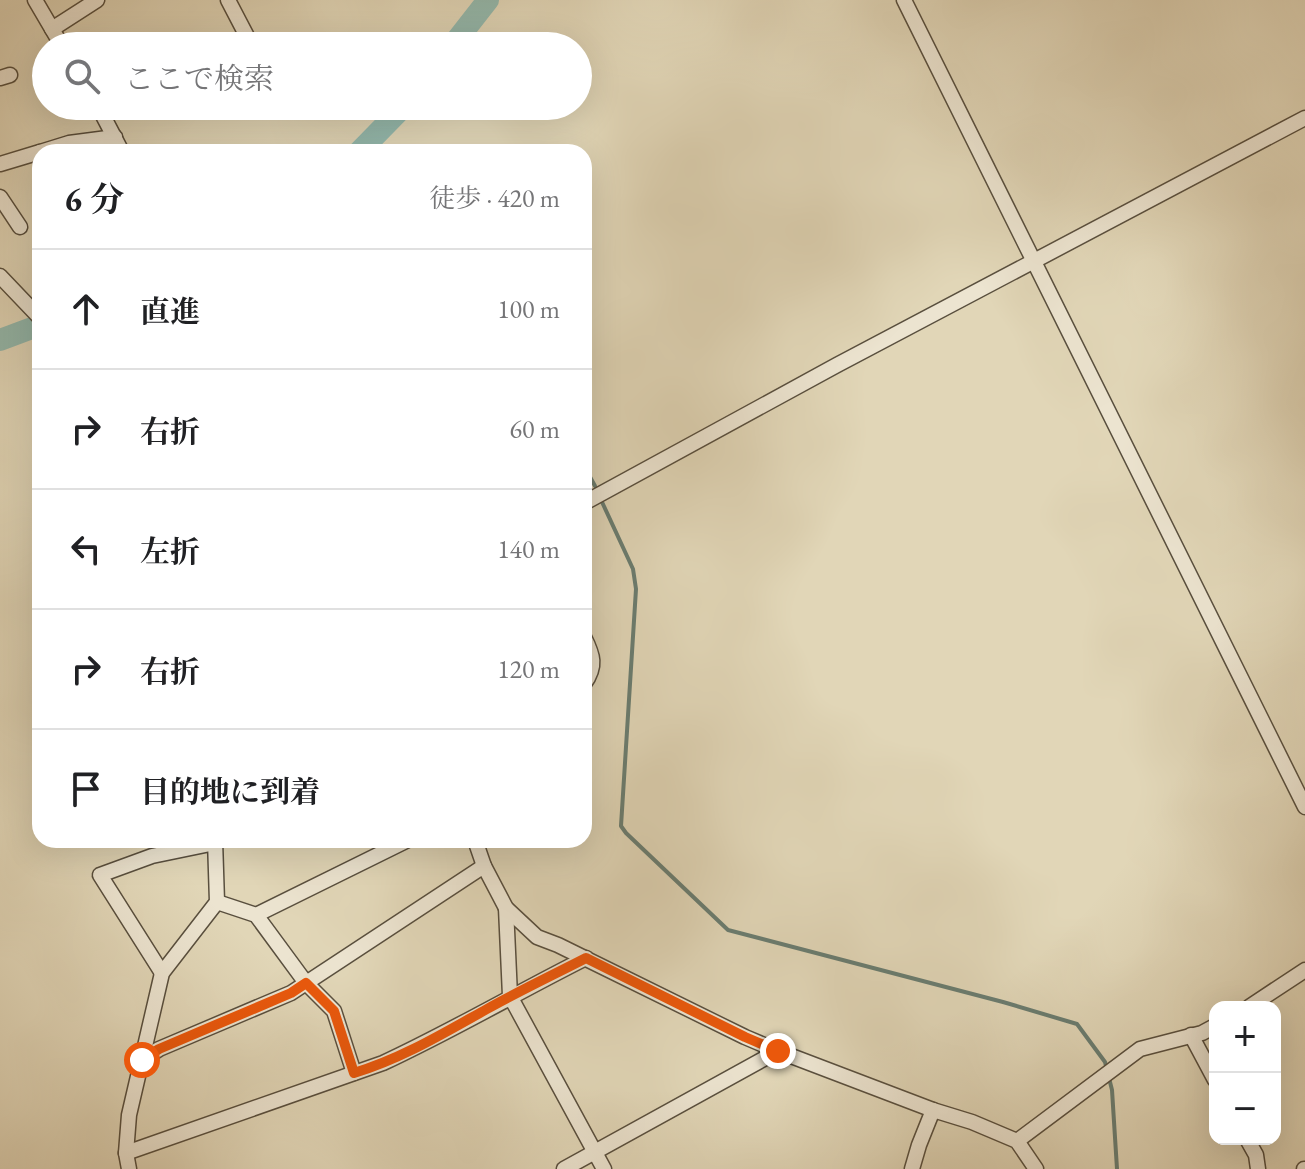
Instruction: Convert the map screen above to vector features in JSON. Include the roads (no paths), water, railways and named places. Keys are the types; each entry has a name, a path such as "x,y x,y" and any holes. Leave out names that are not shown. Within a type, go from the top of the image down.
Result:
{"street":[{"path":"35,0 54,32"},
{"path":"52,29 97,0"},
{"path":"228,0 245,32"},
{"path":"904,0 1305,807"},
{"path":"592,499 837,365 1305,118"},
{"path":"109,120 118,144"},
{"path":"66,144 115,137"},
{"path":"0,164 32,154"},
{"path":"0,197 20,227"},
{"path":"4,285 32,311"},
{"path":"162,973 100,875 152,856 188,848"},
{"path":"129,1169 126,1153 129,1115 162,973 217,902 215,848"},
{"path":"256,915 392,848"},
{"path":"478,848 506,908 537,937 745,1037 1017,1141 1036,1169"},
{"path":"142,1060 159,1049 291,993 484,866"},
{"path":"217,902 256,915 306,983 334,1011 354,1073"},
{"path":"506,908 510,996 604,1169"},
{"path":"126,1153 383,1063 586,958"},
{"path":"1258,1001 1305,970"},
{"path":"1017,1141 1140,1049 1209,1029"},
{"path":"1191,1035 1211,1073"},
{"path":"564,1169 778,1051"},
{"path":"912,1169 933,1110"},
{"path":"1250,1145 1258,1169"}],"waterway":[{"path":"463,32 488,0"},
{"path":"367,144 390,120"},
{"path":"0,340 32,328"},
{"path":"592,481 595,486"},
{"path":"602,502 633,569 636,589 621,826 626,833 728,930 1077,1024 1105,1062 1112,1090 1117,1169"}]}
